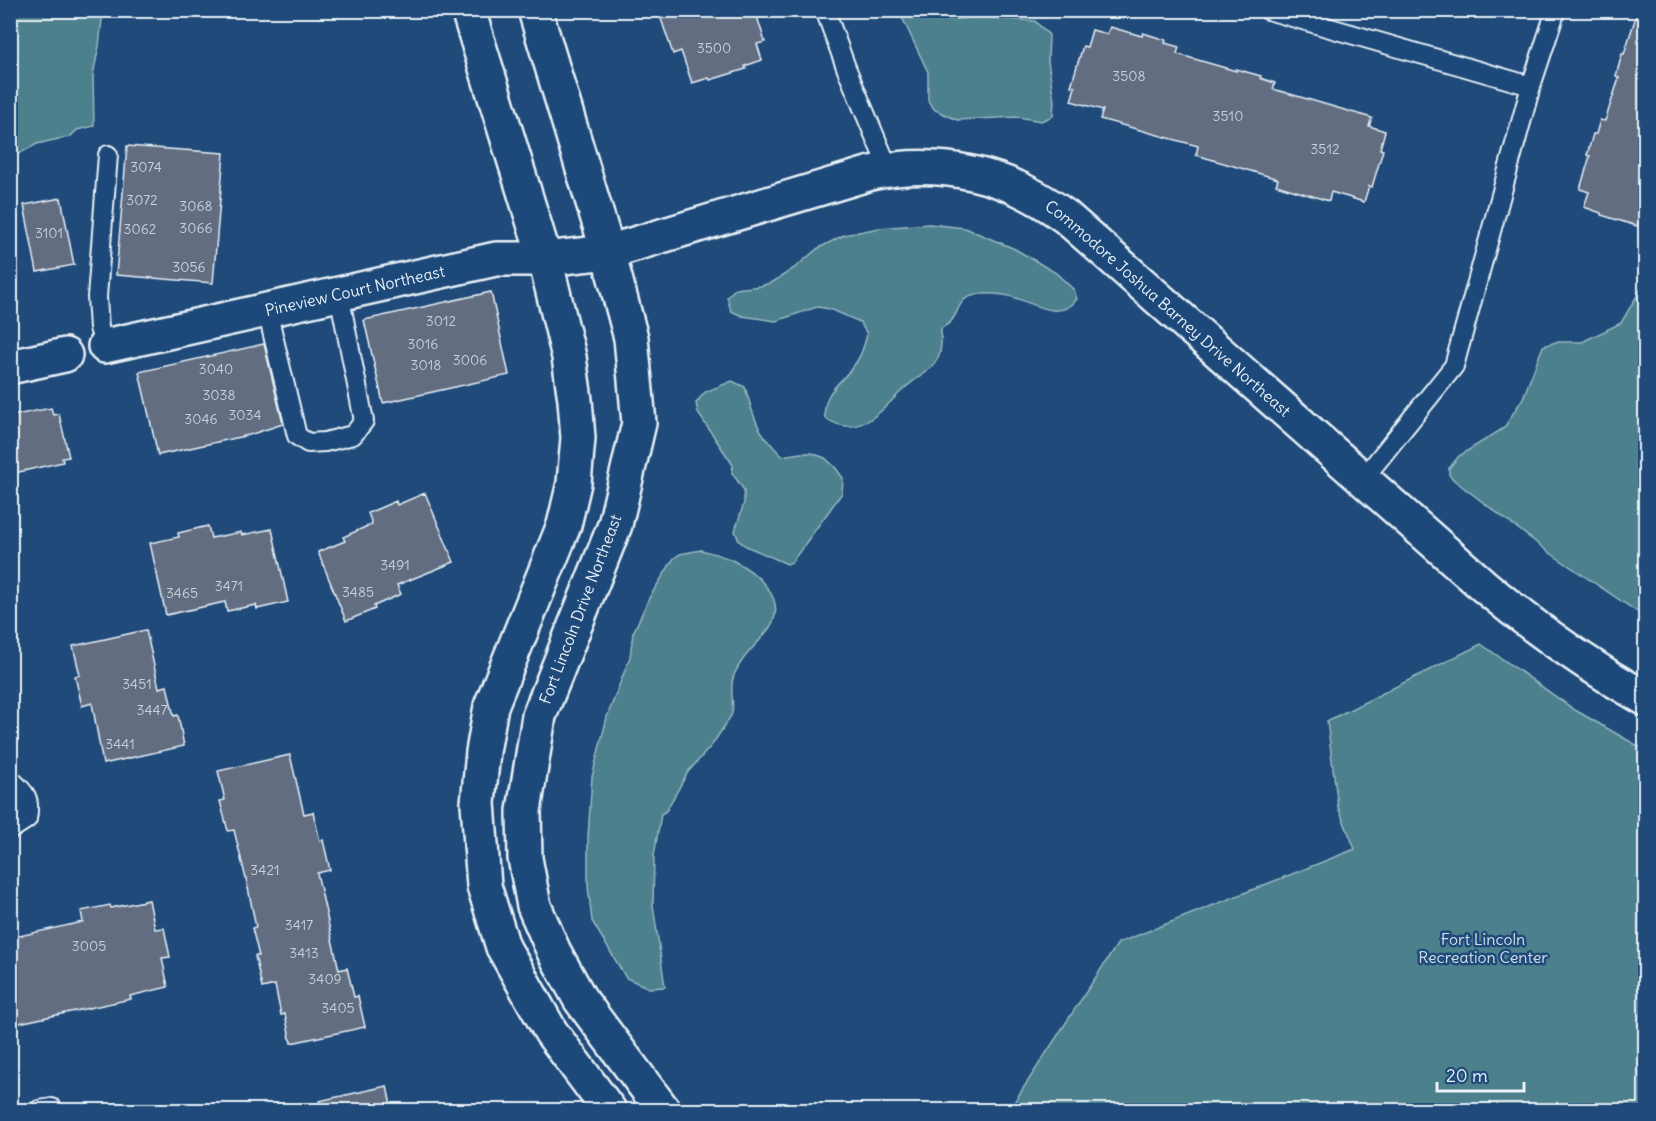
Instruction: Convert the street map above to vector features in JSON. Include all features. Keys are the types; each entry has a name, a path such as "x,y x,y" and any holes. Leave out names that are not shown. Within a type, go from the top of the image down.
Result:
{"street":[{"path":"468,10 545,259 569,357 578,438 574,483 564,525 490,706 478,803 484,886 502,947 551,1032 609,1110"},
{"name":"Fort Lincoln Drive Northeast","path":"535,10 608,252 631,338 639,423 615,525 539,716 524,811 525,858 534,906 564,971 580,999 663,1110"},
{"name":"Commodore Joshua Barney Drive Northeast","path":"608,252 871,173 931,167 970,172 999,180 1053,207 1528,622 1588,665 1646,699"},
{"name":"Pineview Court Northeast","path":"105,346 496,259 545,259 608,252"},
{"path":"10,367 65,355"}],"lane":[{"path":"825,10 847,70 889,170"},
{"path":"1268,10 1531,86"},
{"path":"1363,479 1454,366 1531,86 1556,10"},
{"path":"105,346 99,328 97,297 108,156"},
{"path":"267,310 297,436 308,443 325,442 353,435 363,421 339,294"},
{"path":"10,779 21,789 30,804 27,819 10,830"},
{"path":"39,1110 52,1108 52,1110"}],"green space":[{"path":"11,10 103,11 93,75 94,126 77,130 71,136 37,144 11,158"},
{"path":"899,11 931,11 944,20 981,17 1035,21 1049,35 1048,61 1054,101 1053,116 1041,121 1018,117 957,120 935,110 928,101 928,72"},
{"path":"929,224 965,228 1015,249 1056,273 1074,290 1077,299 1061,310 1052,310 1004,295 984,294 968,298 964,300 951,321 941,328 940,353 936,361 879,412 860,424 849,426 825,418 830,393 852,368 862,351 867,334 860,322 830,309 817,307 776,321 742,316 731,311 727,297 735,289 773,282 796,267 817,249 844,235 879,228"},
{"path":"1645,282 1645,617 1550,553 1455,481 1449,475 1449,468 1459,456 1504,428 1523,398 1543,346 1556,342 1582,342 1621,323"},
{"path":"732,381 745,387 751,408 762,432 782,456 812,453 825,458 843,478 842,493 792,562 787,564 739,541 735,531 744,503 744,490 732,473 733,465 698,413 696,403 705,392"},
{"path":"701,550 732,560 759,579 772,596 775,617 734,675 731,716 712,745 688,772 666,811 661,814 654,856 653,905 665,987 649,988 626,978 592,921 588,886 588,837 592,777 607,717 630,657 633,633 649,598 674,558 680,554"},
{"name":"Fort Lincoln Recreation Center","path":"1481,644 1575,710 1645,750 1645,1110 1009,1110 1118,943 1355,849 1338,807 1327,721"}],"building":[{"path":"658,10 755,10 765,42 757,44 762,60 745,66 746,69 692,83 681,51 673,54"},
{"path":"1638,10 1646,10 1646,226 1638,223 1637,226 1601,215 1601,213 1584,207 1589,192 1580,189 1590,156 1587,155 1593,134 1596,134 1600,120 1605,121 1619,78 1616,76 1622,54 1624,54"},
{"path":"1110,27 1166,40 1165,43 1179,47 1177,54 1261,76 1260,78 1275,83 1273,89 1372,118 1369,126 1385,131 1380,149 1383,150 1372,187 1369,186 1364,202 1331,192 1329,201 1276,185 1278,179 1196,155 1198,146 1100,119 1103,110 1071,101 1075,87 1071,86 1083,46 1087,47 1092,30 1107,34"},
{"path":"127,146 224,153 213,283 116,275"},
{"path":"61,198 74,265 37,272 24,205"},
{"path":"491,292 509,375 383,403 364,320"},
{"path":"264,344 283,424 249,435 158,455 139,372"},
{"path":"51,408 53,415 59,414 69,457 62,458 63,462 10,474 10,416"},
{"path":"425,493 454,562 397,585 401,594 374,606 375,609 346,621 318,552 345,541 343,537 372,524 368,513 396,501 397,505"},
{"path":"208,526 211,538 272,529 288,602 257,609 256,605 227,611 225,602 166,615 150,543 179,537 178,533"},
{"path":"146,630 159,688 167,686 174,716 178,715 184,746 103,764 92,703 82,706 75,676 80,675 73,646"},
{"path":"290,755 304,814 313,812 330,870 317,873 339,970 347,968 354,997 358,996 365,1027 291,1043 285,1014 281,1015 275,985 262,988 255,956 259,956 252,928 256,927 234,830 228,831 220,801 225,800 218,771"},
{"path":"149,900 155,929 164,928 170,957 162,958 168,987 130,996 131,999 10,1025 10,938 83,922 81,911 110,905 111,908"},
{"path":"387,1086 392,1110 321,1110 319,1101"}]}
